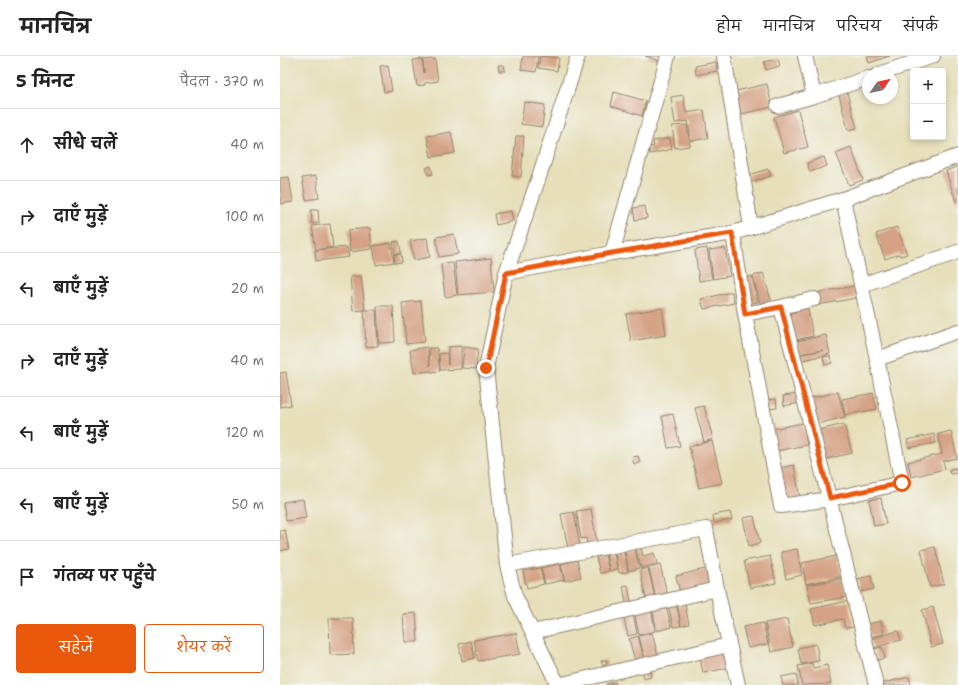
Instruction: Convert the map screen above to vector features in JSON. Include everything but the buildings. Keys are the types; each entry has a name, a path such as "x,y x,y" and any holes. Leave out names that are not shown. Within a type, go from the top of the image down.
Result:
{"street":[{"path":"578,56 542,169 506,273 486,368 507,565 515,596 558,685 729,645"},
{"path":"612,253 668,56"},
{"path":"724,56 751,227"},
{"path":"805,56 814,96"},
{"path":"897,68 933,56"},
{"path":"778,106 862,80"},
{"path":"506,273 612,253 732,233 843,199 958,156"},
{"path":"732,233 745,314 781,506 830,498 902,483 843,199"},
{"path":"861,285 958,252"},
{"path":"745,314 781,307 814,298"},
{"path":"781,307 876,685"},
{"path":"877,359 958,331"},
{"path":"507,565 706,529 738,685"},
{"path":"533,632 718,589"}],"route":[{"path":"486,368 506,273 612,253 732,233 745,314 781,307 830,498 902,483"}]}
